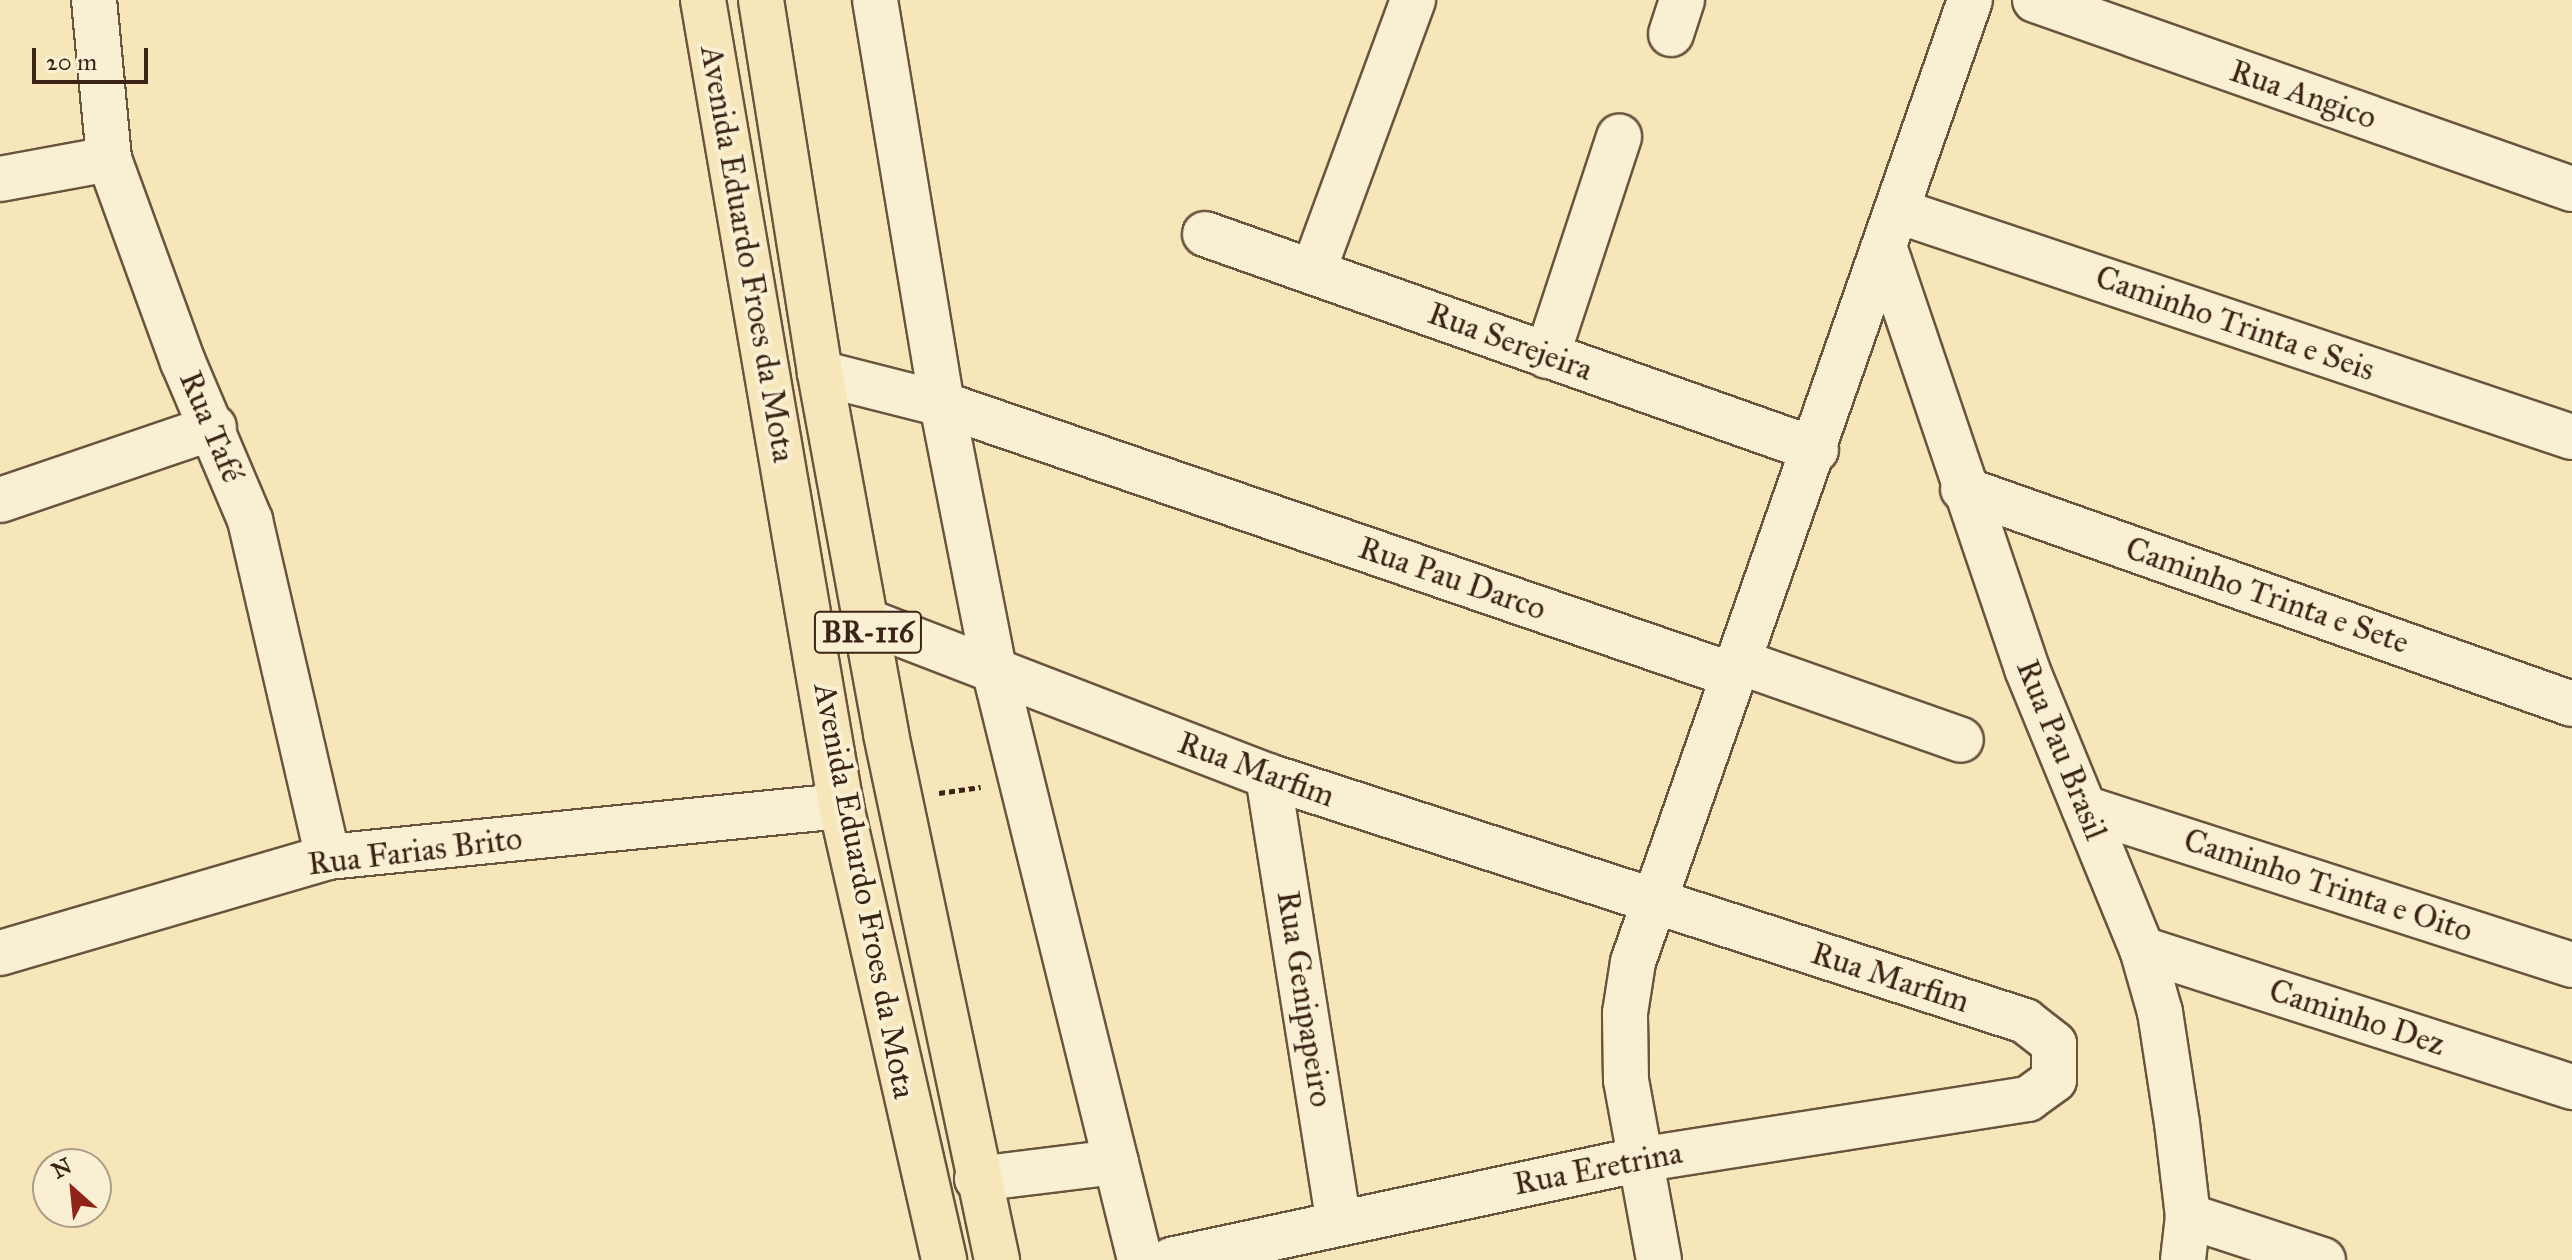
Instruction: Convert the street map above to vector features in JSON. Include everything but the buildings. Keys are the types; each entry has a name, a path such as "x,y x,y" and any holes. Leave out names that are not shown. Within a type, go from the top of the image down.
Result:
{"highway":[{"name":"Avenida Eduardo Froes da Mota","path":"703,0 841,806 944,1260"},
{"name":"Avenida Eduardo Froes da Mota","path":"761,0 820,373 866,621 977,1179 997,1260"}],"street":[{"name":"Rua Tafé","path":"94,0 109,159 183,362 214,427 250,520 328,857"},
{"path":"875,0 942,404 995,673 1140,1260"},
{"path":"1313,272 1413,0"},
{"path":"1659,1260 1637,1160 1626,1080 1625,1013 1652,903 1816,450 1970,0"},
{"name":"Rua Angico","path":"2035,0 2572,189"},
{"path":"1547,356 1619,137"},
{"path":"0,179 109,159"},
{"name":"Caminho Trinta e Seis","path":"1891,230 2572,437"},
{"name":"Rua Pau Brasil","path":"1891,230 1963,489 2027,669 2142,949 2160,1012 2188,1216 2183,1260"},
{"name":"Rua Serejeira","path":"1205,234 1816,450"},
{"name":"Rua Pau Darco","path":"820,373 942,404 1738,669 1961,740"},
{"path":"0,500 214,427"},
{"name":"Caminho Trinta e Sete","path":"1963,489 2572,704"},
{"name":"Rua Marfim","path":"866,621 1268,776 1652,903 2025,1021 2049,1038 2055,1052 2054,1080 2028,1099"},
{"name":"Rua Genipapeiro","path":"1268,776 1339,1222"},
{"name":"Rua Farias Brito","path":"0,953 328,857 841,806"},
{"name":"Caminho Trinta e Oito","path":"2084,808 2572,965"},
{"name":"Caminho Dez","path":"2142,949 2572,1087"},
{"name":"Rua Eretrina","path":"1172,1260 1637,1160 2028,1099"},
{"path":"977,1179 1116,1162"},
{"path":"2188,1216 2323,1260"}]}
